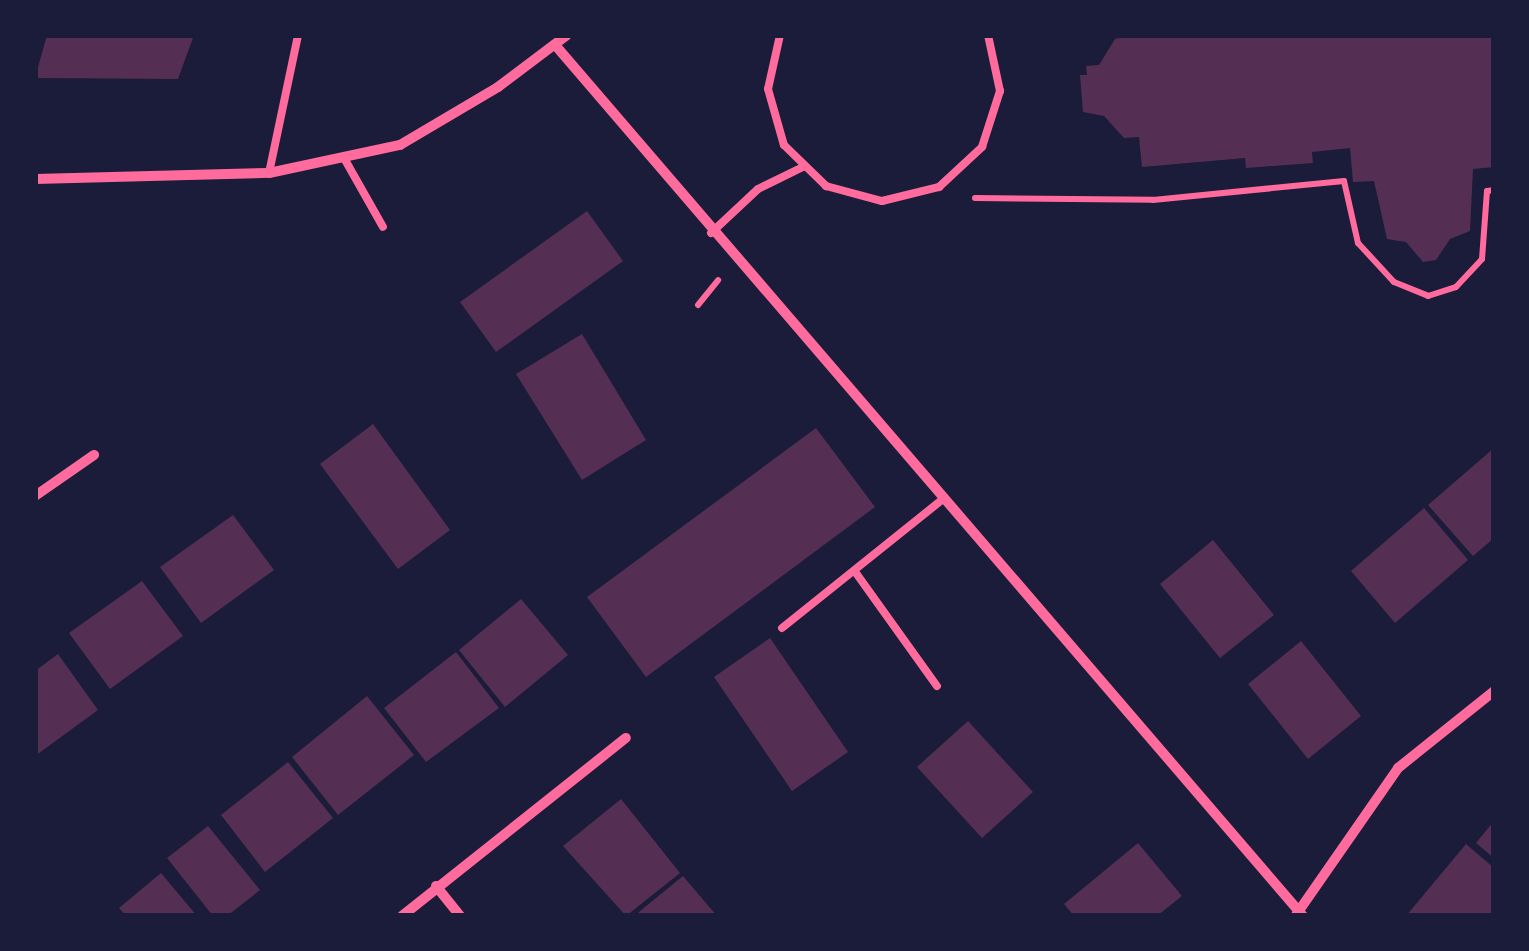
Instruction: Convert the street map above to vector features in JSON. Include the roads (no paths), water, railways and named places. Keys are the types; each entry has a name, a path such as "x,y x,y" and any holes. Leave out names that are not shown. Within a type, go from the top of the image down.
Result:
{"street":[{"path":"35,179 270,174 400,145 556,46 567,35"},
{"path":"556,46 711,233 1299,914 1398,768 1494,691"},
{"path":"35,496 94,455"},
{"path":"402,916 626,738"},
{"path":"436,886 460,916"}],"lane":[{"path":"270,174 298,35"},
{"path":"780,35 769,74 773,118 803,168 853,197 912,198 964,170 995,120 1000,91 988,35"},
{"path":"344,158 382,228"},
{"path":"711,233 758,189 803,168"},
{"path":"782,628 856,574 943,499"},
{"path":"856,574 937,686"}]}
